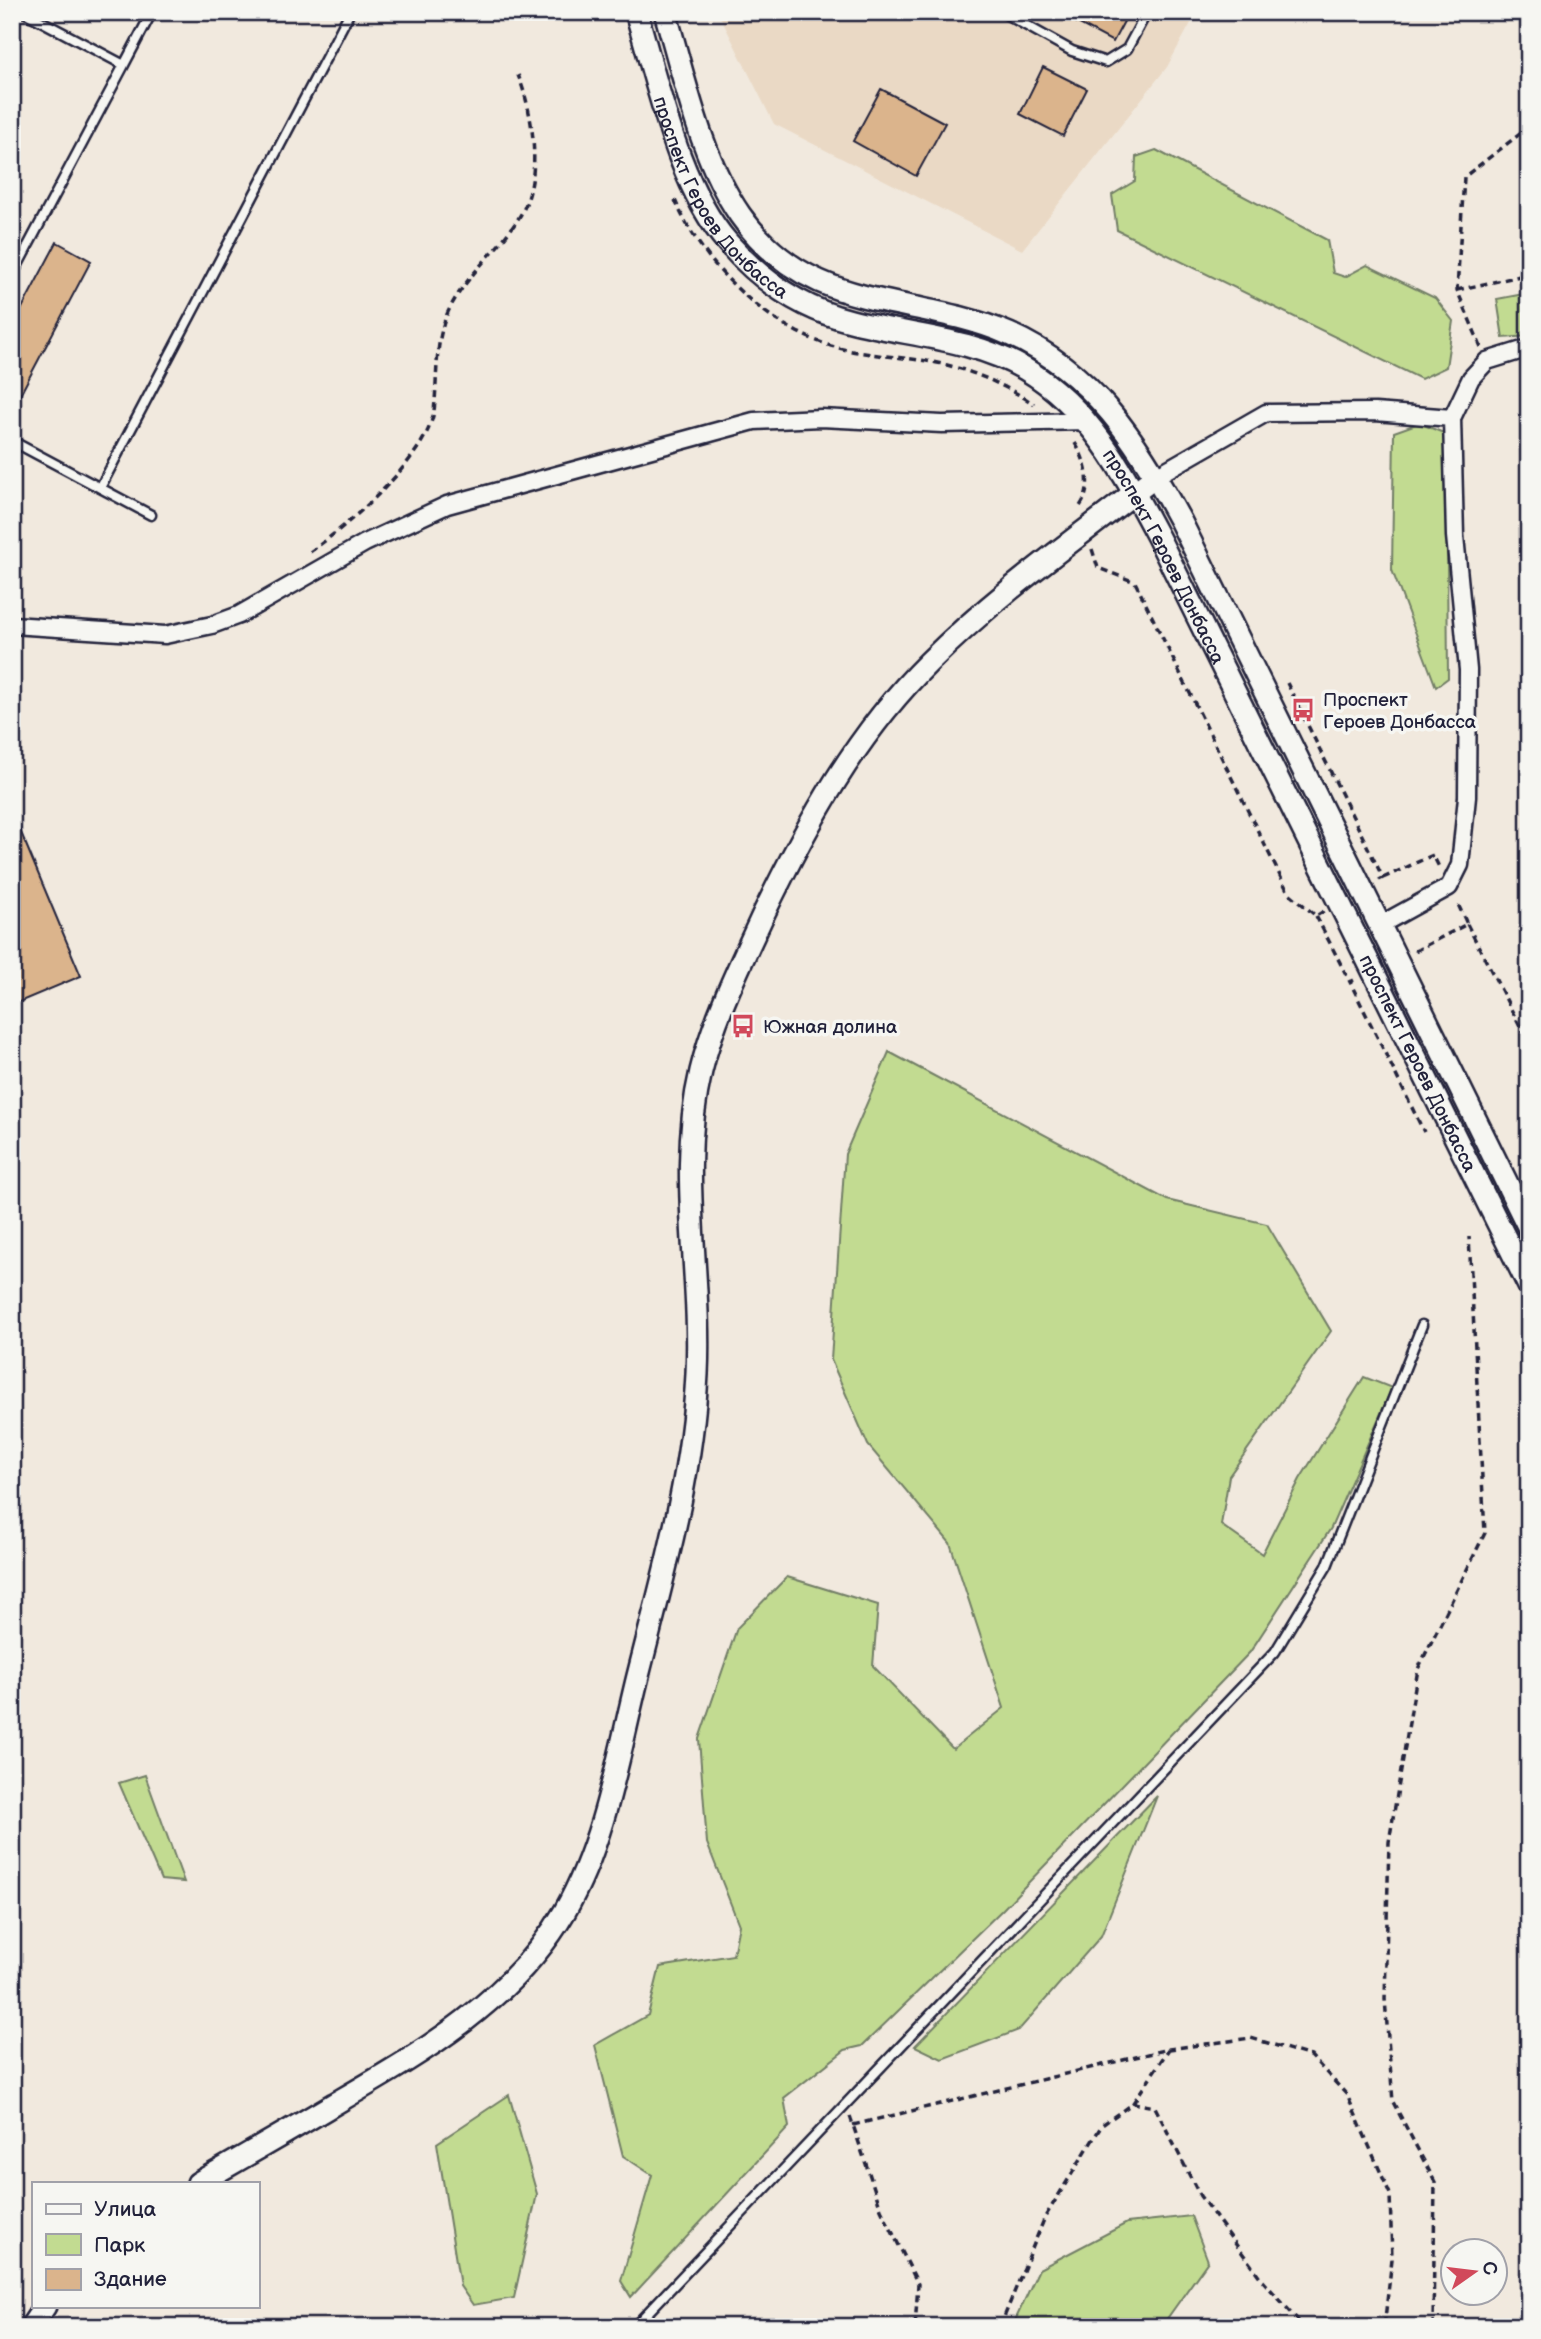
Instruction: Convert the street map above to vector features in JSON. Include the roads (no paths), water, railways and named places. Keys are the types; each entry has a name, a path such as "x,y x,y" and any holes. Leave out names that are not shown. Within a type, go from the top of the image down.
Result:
{"street":[{"name":"проспект Героев Донбасса","path":"636,12 690,177 705,209 726,241 755,271 784,293 819,311 851,321 936,337 985,351 1024,369 1056,391 1087,421 1135,493 1529,1286"},
{"name":"проспект Героев Донбасса","path":"665,12 699,124 720,179 741,215 766,246 796,270 826,286 863,298 962,319 1009,334 1050,356 1086,383 1111,410 1156,476 1529,1228"},
{"path":"1380,925 1449,887 1460,865 1465,840 1468,670 1455,536 1452,418 1471,378 1487,361 1529,348"},
{"path":"200,2182 411,2059 450,2033 518,1972 543,1943 564,1912 585,1868 606,1805 688,1472 698,1362 689,1169 693,1111 702,1067 718,1017 787,867 831,786 868,733 926,664 972,620 1156,476 1266,413 1374,412 1452,418"},
{"path":"12,625 165,635 212,625 239,615 365,543 447,505 754,421 821,418 942,424 1087,421"},
{"path":"31,2327 44,2308"}],"lane":[{"path":"23,12 124,65"},
{"path":"12,276 152,12"},
{"path":"100,488 350,12"},
{"path":"1002,12 1072,51 1106,62 1127,50 1147,12"},
{"path":"12,441 151,515"},
{"path":"634,2327 1275,1652 1327,1566 1422,1325"}],"place":[{"name":"Проспект Героев Донбасса","path":"1303,710"},
{"name":"Южная долина","path":"743,1026"}]}
